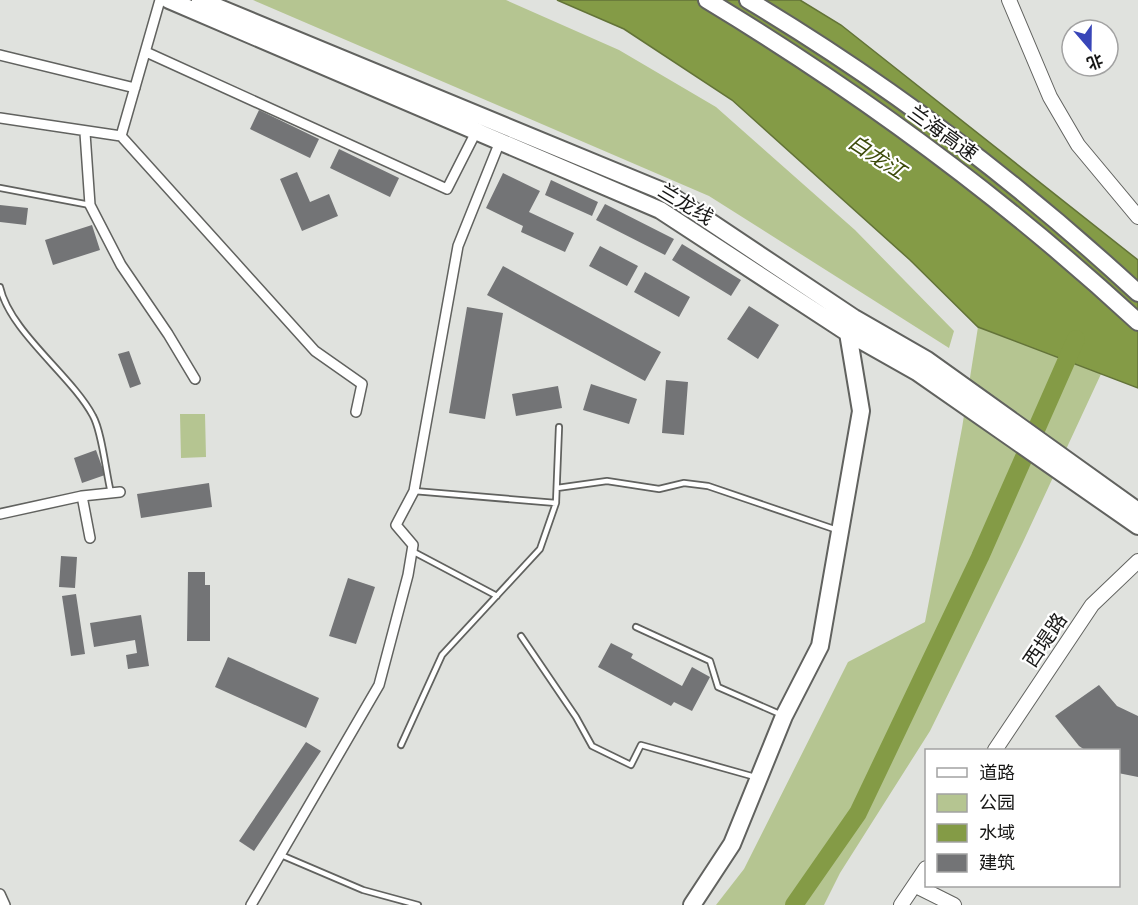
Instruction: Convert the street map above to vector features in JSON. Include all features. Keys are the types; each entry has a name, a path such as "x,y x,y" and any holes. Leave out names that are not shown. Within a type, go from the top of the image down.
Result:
{"highway":[{"name":"兰龙线","path":"169,0 480,124"},
{"name":"兰龙线","path":"200,0 502,134 660,210 922,366 1129,510 1138,526"},
{"name":"兰海高速","path":"707,0 777,42 936,152 1064,254 1138,322"},
{"name":"兰海高速","path":"748,0 788,24 949,135 1078,238 1138,293"},
{"path":"692,905 732,844 784,716 820,646 861,411 851,325"}],"street":[{"path":"121,136 160,0"},
{"path":"1009,0 1050,97 1078,145 1138,217"},
{"path":"146,52 447,189 480,124"},
{"path":"0,55 135,88"},
{"path":"0,118 85,133 121,136 315,351 362,384 356,412"},
{"path":"85,133 90,205 121,265 168,334 195,379"},
{"path":"251,905 379,685 413,545 396,525 414,491 458,246 502,134"},
{"path":"0,514 82,496 115,492"},
{"path":"82,496 90,538"},
{"name":"西堤路","path":"996,749 1092,605 1138,561"},
{"path":"901,905 925,871"},
{"path":"916,886 952,904"},
{"path":"0,894 5,905"}],"lane":[{"path":"0,188 90,205"},
{"path":"0,287 3,301 94,417 115,492"},
{"path":"401,745 442,655 540,549 556,503 559,427"},
{"path":"557,488 607,481 659,489 684,483 708,486 840,531"},
{"path":"414,491 556,503"},
{"path":"412,551 497,596"},
{"path":"636,627 710,661 718,687 784,716"},
{"path":"521,636 576,717 592,746 631,765 641,745 759,778"},
{"path":"281,855 363,890 418,905"}],"green space":[{"path":"253,0 506,0 619,50 716,107 855,230 954,331 949,348 709,196"},
{"path":"978,327 1101,374 1023,542 930,731 840,873 824,905 716,905 744,869 848,662 925,622 962,428"},
{"path":"180,414 205,414 206,457 181,458"}],"water":[{"name":"白龙江","path":"557,0 800,0 841,25 1138,260 1138,388 978,327 910,260 732,100 624,29"}],"building":[{"path":"259,110 319,139 310,158 250,129"},
{"path":"339,149 399,178 390,197 330,168"},
{"path":"297,172 310,202 329,194 338,216 302,231 280,179"},
{"path":"503,173 540,191 529,212 574,233 565,252 521,232 523,226 486,208"},
{"path":"551,180 598,202 592,216 545,195"},
{"path":"605,204 674,239 665,255 596,220"},
{"path":"0,205 28,208 26,225 0,222"},
{"path":"92,225 100,250 53,265 45,240"},
{"path":"682,244 741,280 731,296 672,260"},
{"path":"600,246 638,266 627,286 589,266"},
{"path":"503,266 661,352 645,381 487,295"},
{"path":"645,272 690,297 679,317 634,292"},
{"path":"749,306 779,325 758,359 727,339"},
{"path":"467,307 503,313 485,419 449,413"},
{"path":"129,351 141,384 130,388 118,354"},
{"path":"666,380 688,382 684,435 662,433"},
{"path":"591,384 637,399 629,424 583,410"},
{"path":"558,386 562,408 516,416 512,394"},
{"path":"96,450 105,475 82,483 74,458"},
{"path":"209,483 212,507 141,518 137,494"},
{"path":"61,556 77,557 75,588 59,587"},
{"path":"188,572 205,572 205,585 210,585 210,641 187,641"},
{"path":"348,578 375,587 356,644 329,636"},
{"path":"76,594 85,654 71,656 62,596"},
{"path":"141,615 149,666 128,669 126,655 137,653 135,640 94,647 90,623"},
{"path":"611,643 633,654 631,658 682,686 692,667 710,677 692,711 674,702 671,706 598,667"},
{"path":"228,657 319,698 306,728 215,687"},
{"path":"1099,685 1117,706 1138,716 1138,777 1120,773 1120,749 1084,749 1055,716"},
{"path":"306,742 321,751 254,851 239,841"}],"waterway":[{"path":"794,905 858,813 980,557 1076,339"}]}
